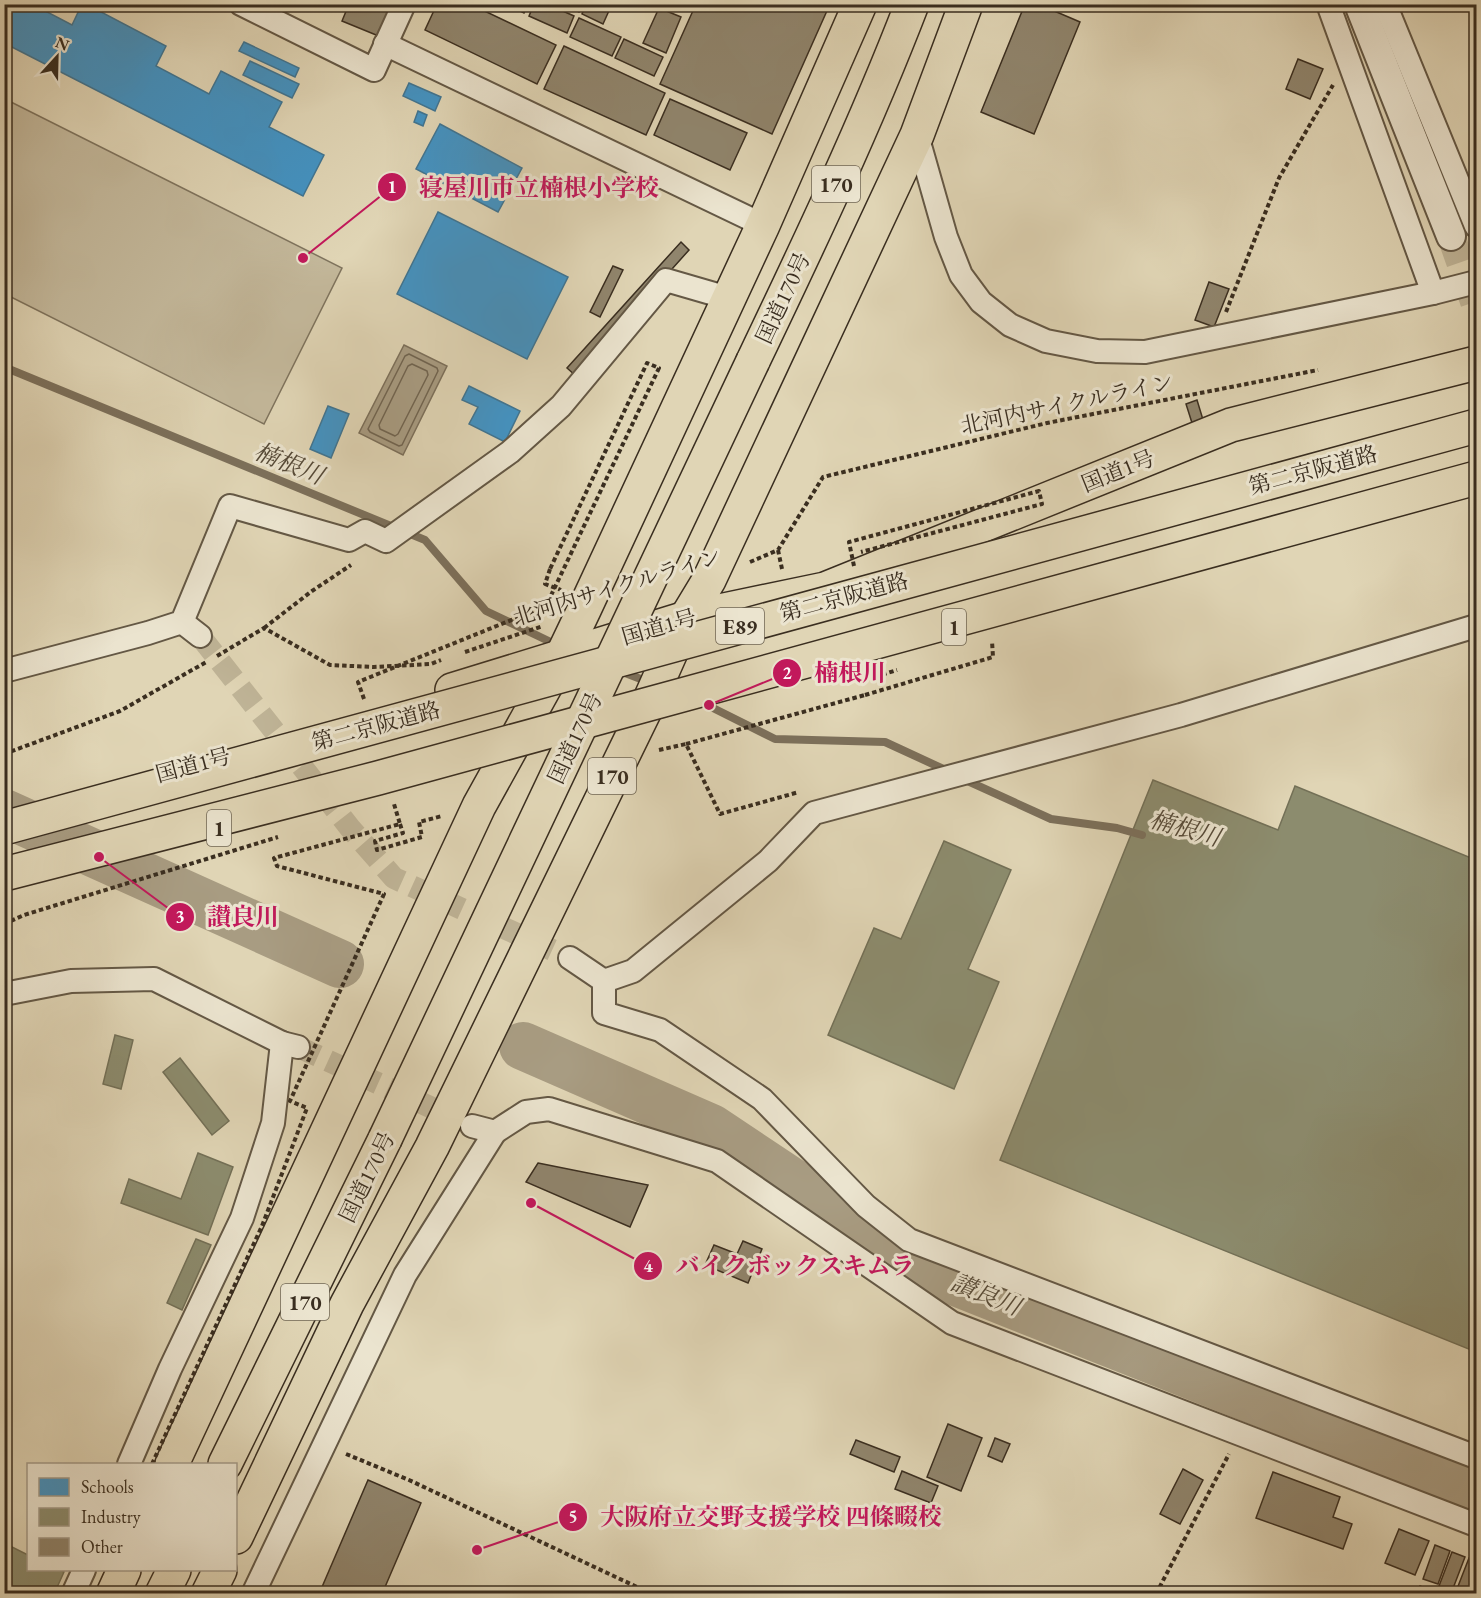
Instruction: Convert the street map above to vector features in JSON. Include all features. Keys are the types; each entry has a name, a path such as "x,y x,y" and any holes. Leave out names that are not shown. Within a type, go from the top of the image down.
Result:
{"highway":[{"name":"170","path":"172,1463 479,806 584,610 763,225 860,4"},
{"name":"国道170号","path":"225,1463 386,1139 806,251 889,64 912,4"},
{"name":"170","path":"237,1535 346,1304 432,1147 648,704 686,618 710,580 917,135 966,4"},
{"name":"国道1号","path":"4,816 335,727 686,618 825,589 1231,425 1476,363"},
{"name":"第二京阪道路","path":"4,828 1476,426"},
{"name":"E89","path":"4,874 378,778 1476,478"},
{"name":"1","path":"4,890 648,704 1476,494"},
{"path":"113,1593 123,1571"},
{"path":"162,1593 173,1571"},
{"path":"208,1593 219,1571"}],"street":[{"path":"241,4 273,11 374,70 404,4"},
{"path":"1328,4 1433,293"},
{"path":"1359,4 1463,231"},
{"path":"1385,4 1463,231"},
{"path":"385,44 763,225"},
{"path":"917,135 946,237 961,275 981,302 1010,325 1046,341 1097,351 1145,352 1433,293 1476,282"},
{"path":"4,671 182,622 230,506 349,540 365,531 386,541 510,452 561,406 666,280 728,298"},
{"path":"182,622 200,636"},
{"path":"604,981 633,971 768,861 814,813 1181,716 1476,626"},
{"path":"570,958 604,981"},
{"path":"4,994 71,981 154,979 290,1045 273,1123 242,1218 170,1369 129,1463"},
{"path":"604,981 604,1013 660,1030 762,1099 866,1206 909,1240 1476,1457"},
{"path":"253,1593 405,1275 495,1132 526,1112 549,1109 717,1161 952,1323 1476,1525"},
{"path":"472,1126 495,1132"},
{"path":"73,1593 83,1571"}],"path":[{"path":"1216,337 1279,178 1348,59"},
{"path":"365,704 358,681 546,606 659,368 647,363 550,569"},
{"name":"北河内サイクルライン","path":"710,580 778,550 823,477 1047,423 1326,368"},
{"path":"4,754 120,711 264,628 312,591 386,541"},
{"name":"北河内サイクルライン","path":"454,656 584,610"},
{"path":"264,628 330,665 374,667 431,664 442,660"},
{"path":"621,758 686,744 865,695"},
{"path":"686,744 720,814 800,792"},
{"path":"393,802 403,833 375,841 377,850 422,837 419,822 479,806"},
{"path":"152,1463 262,1226 307,1108 290,1101 384,894 276,866 274,858 400,824"},
{"path":"4,924 24,915 285,835"},
{"path":"1156,1593 1241,1433"},
{"path":"323,1445 409,1480 652,1593"}],"shaded area":[{"path":"5,99 342,268 264,424 5,294"}],"water":[{"path":"404,345 447,366 403,455 359,433"}],"building: Schools":[{"path":"4,4 32,4 72,25 82,4 86,4 166,46 156,66 209,94 221,71 282,102 269,127 324,155 303,196 4,43"},
{"path":"244,42 299,68 295,77 239,51"},
{"path":"250,61 299,84 292,98 243,75"},
{"path":"409,83 441,97 435,111 403,96"},
{"path":"418,111 427,115 423,126 414,122"},
{"path":"440,124 522,168 498,212 416,169"},
{"path":"438,212 568,277 527,359 397,294"},
{"path":"469,386 520,411 505,442 469,424 478,407 462,400"},
{"path":"328,406 349,414 331,458 310,449"}],"building: Industry":[{"path":"1153,780 1278,830 1295,786 1476,860 1476,1352 1000,1160"},
{"path":"944,841 1011,870 968,969 999,982 954,1089 828,1035 874,928 901,939"},
{"path":"115,1035 133,1040 121,1089 103,1084"},
{"path":"180,1058 229,1121 212,1135 163,1072"},
{"path":"198,1153 233,1167 208,1235 121,1203 129,1179 181,1199"},
{"path":"196,1239 211,1245 182,1310 167,1303"},
{"path":"4,1543 27,1554 27,1571 64,1572 54,1594 25,1594 4,1584"}],"building: Other":[{"path":"349,4 380,4 392,10 381,37 342,21"},
{"path":"437,4 470,4 556,45 537,84 425,30"},
{"path":"506,4 528,4 524,13"},
{"path":"534,4 547,4 574,16 567,33 529,16"},
{"path":"562,4 582,4 579,12"},
{"path":"586,4 612,4 603,24 582,14"},
{"path":"696,4 830,4 772,134 660,84"},
{"path":"1025,4 1038,4 1080,22 1034,134 981,112"},
{"path":"659,8 681,17 666,53 643,43"},
{"path":"579,18 621,37 612,56 570,37"},
{"path":"624,39 663,57 654,76 615,58"},
{"path":"564,46 665,93 646,135 544,89"},
{"path":"1298,59 1323,69 1310,99 1286,89"},
{"path":"670,99 747,133 730,170 654,135"},
{"path":"681,242 689,250 576,376 567,368"},
{"path":"613,266 623,270 600,317 590,312"},
{"path":"1209,282 1229,289 1214,327 1195,320"},
{"path":"1197,400 1204,423 1193,426 1186,404"},
{"path":"538,1163 648,1185 630,1227 526,1182"},
{"path":"743,1241 762,1249 748,1283 705,1265 714,1245 737,1254"},
{"path":"948,1424 982,1438 961,1491 927,1477"},
{"path":"995,1438 1010,1444 1002,1462 988,1456"},
{"path":"856,1440 900,1457 894,1472 850,1454"},
{"path":"1183,1469 1203,1480 1180,1524 1160,1514"},
{"path":"902,1471 938,1486 931,1503 895,1489"},
{"path":"1273,1472 1340,1497 1333,1517 1352,1524 1343,1549 1256,1518"},
{"path":"368,1480 421,1503 382,1594 319,1594"},
{"path":"1399,1529 1429,1541 1415,1575 1385,1563"},
{"path":"1435,1545 1450,1551 1438,1584 1423,1579"},
{"path":"1452,1552 1465,1557 1452,1591 1439,1586"},
{"path":"1469,1558 1476,1561 1476,1581 1471,1594 1455,1594"},
{"path":"1420,1586 1439,1594 1417,1594"}],"waterway":[{"name":"楠根川","path":"4,367 425,540 486,611 559,646"},
{"name":"楠根川","path":"620,671 651,683"},
{"name":"楠根川","path":"699,701 775,739 885,742 950,772"},
{"name":"楠根川","path":"961,778 1051,819 1117,828 1142,835"},
{"name":"讃良川","path":"4,813 340,964"},
{"name":"讃良川","path":"523,1046 711,1128 792,1182 874,1245 923,1269 1476,1488"}],"tunnel":[{"path":"1451,236 1476,307"},
{"path":"200,636 350,828 394,878 570,958"},
{"path":"298,1047 461,1121"}],"place":[{"name":"寝屋川市立楠根小学校","path":"303,258"},
{"name":"楠根川","path":"709,705"},
{"name":"讃良川","path":"99,857"},
{"name":"バイクボックスキムラ","path":"531,1203"},
{"name":"大阪府立交野支援学校 四條畷校","path":"477,1550"}]}
